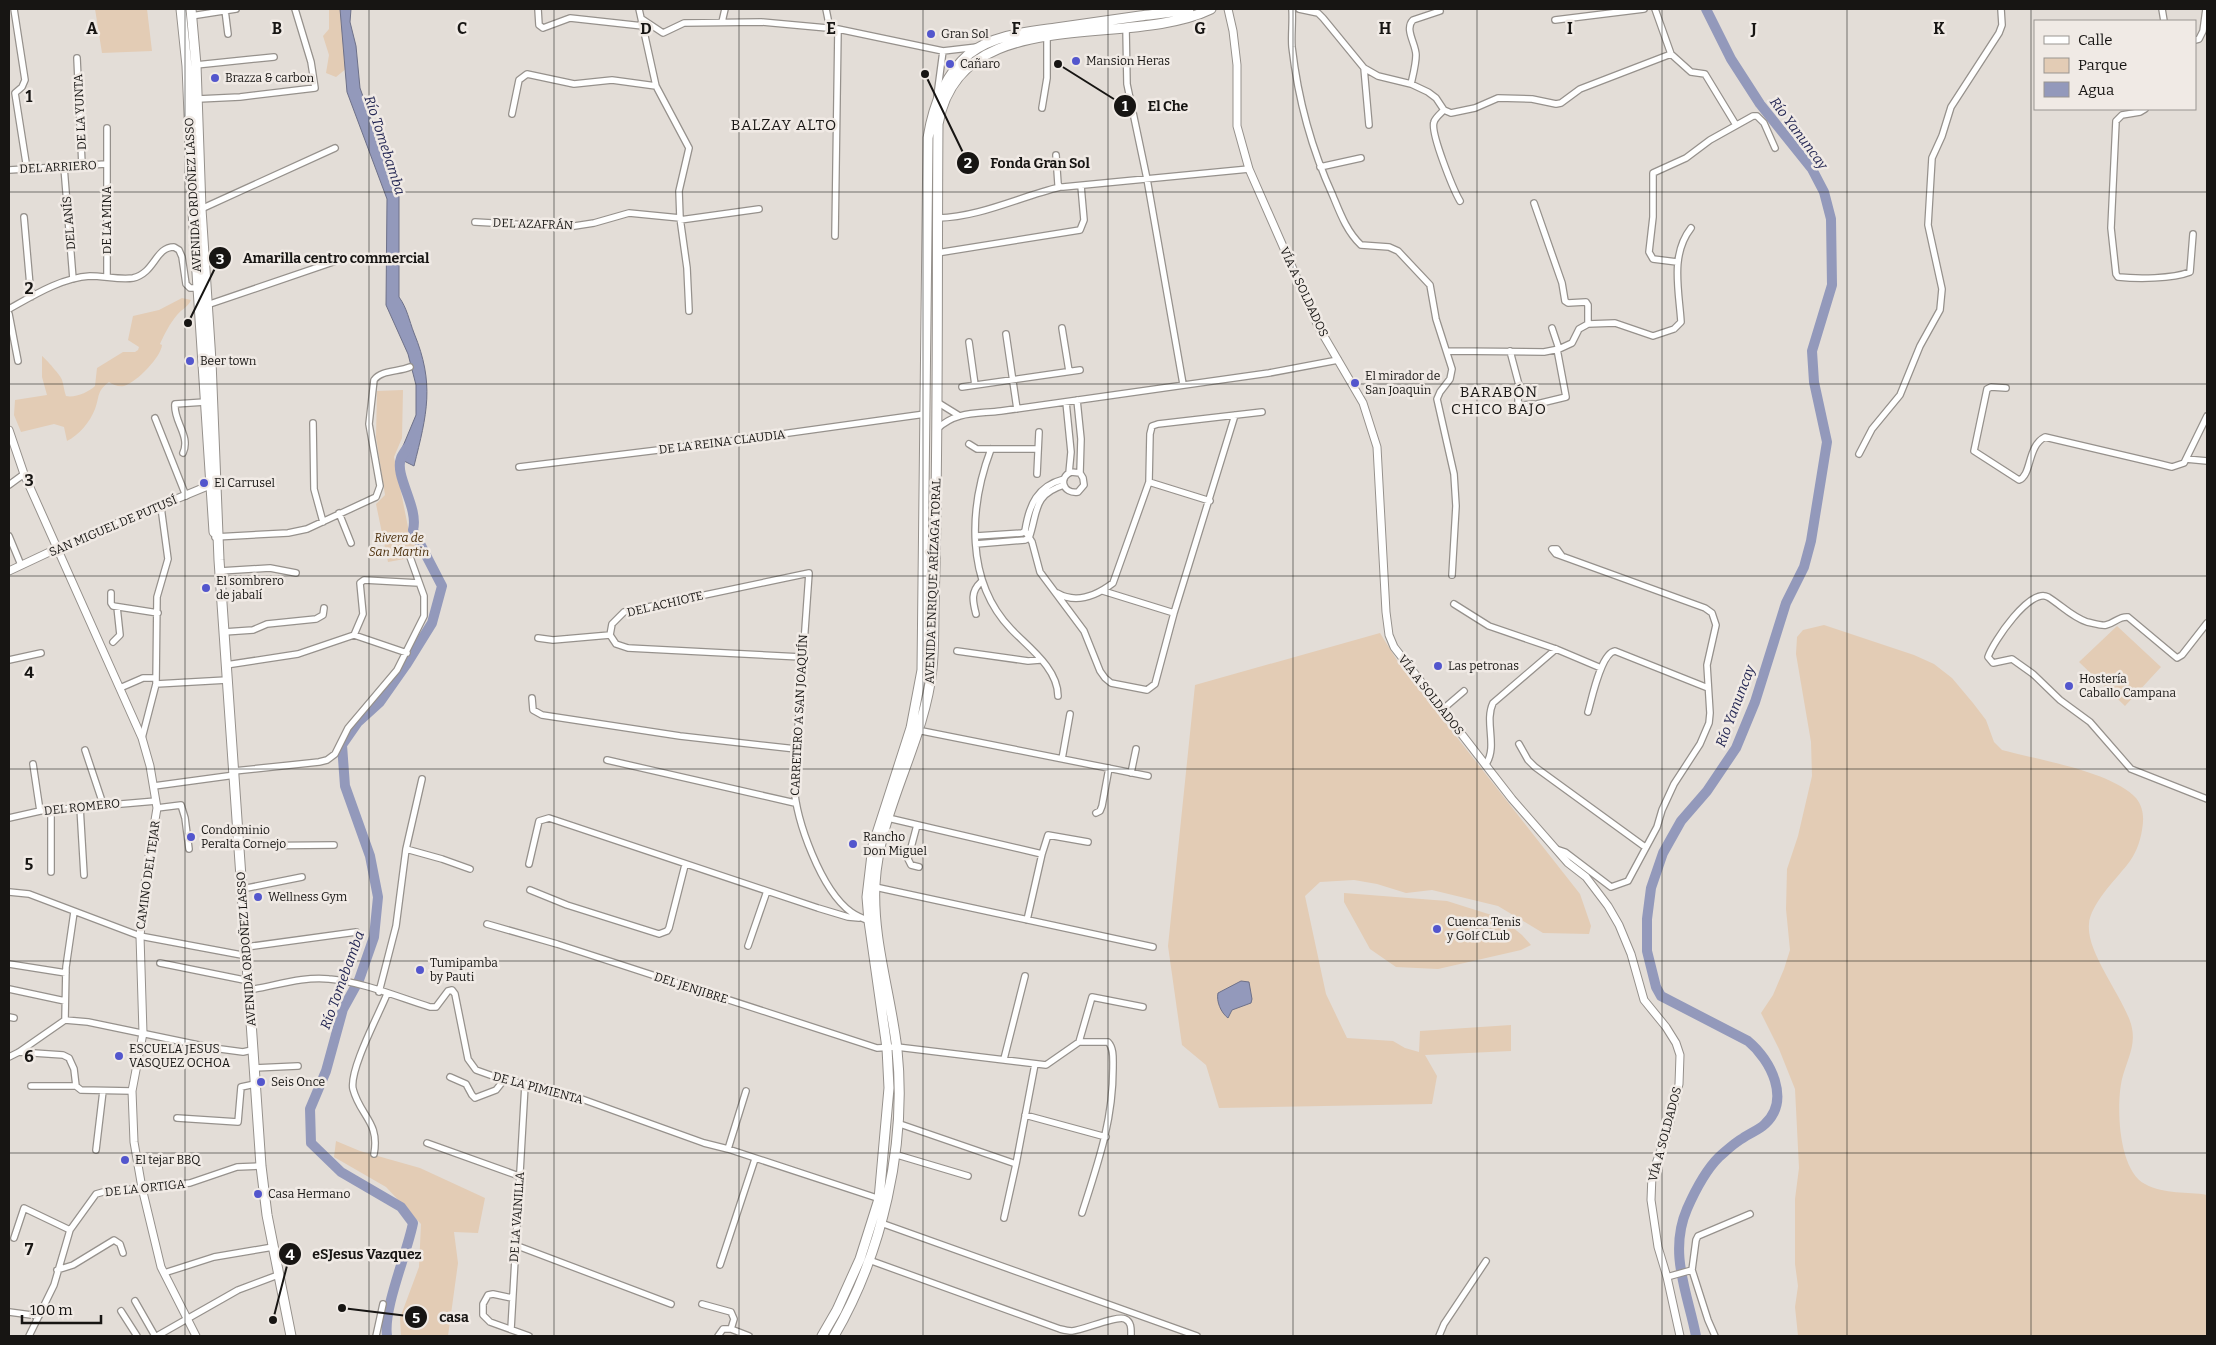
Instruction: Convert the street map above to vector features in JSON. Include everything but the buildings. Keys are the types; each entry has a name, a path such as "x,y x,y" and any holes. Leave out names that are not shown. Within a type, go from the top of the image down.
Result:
{"main road":[{"name":"AVENIDA ORDOÑEZ LASSO","path":"181,9 187,66 205,402 220,571 261,1166 273,1247 291,1336"},
{"name":"AVENIDA ENRIQUE ARÍZAGA TORAL","path":"868,921 875,887 877,865 888,818 915,729 923,653 928,138 937,98 953,72 969,55 982,46 1015,34 1189,9"},
{"name":"AVENIDA ENRIQUE ARÍZAGA TORAL","path":"822,1336 860,1259 883,1199 894,1154 898,1123 892,1047 868,921 867,897 873,846 930,686 933,663 937,429 938,124 942,108 954,82 966,68 997,48 1010,43 1176,20 1211,9"},
{"name":"AVENIDA ORDOÑEZ LASSO","path":"191,12 198,99 213,483"},
{"path":"927,208 938,213"},
{"name":"AVENIDA ENRIQUE ARÍZAGA TORAL","path":"834,1336 869,1260 881,1223 892,1047"}],"street":[{"path":"14,9 25,80 22,87 15,93 27,169"},
{"path":"191,12 236,9"},
{"path":"198,99 240,97 315,88 311,62 295,9"},
{"path":"538,9 539,24 543,28 570,18 643,26"},
{"path":"639,9 656,86 689,148 679,191 689,311"},
{"path":"722,22 725,9"},
{"path":"826,9 830,29"},
{"name":"VÍA A SOLDADOS","path":"1228,9 1238,65 1237,126 1249,169 1318,326 1363,403 1377,447 1386,612 1390,635 1400,656 1512,799 1568,863 1586,877 1608,906 1619,925 1631,954 1644,1000 1666,1027 1676,1043 1680,1055 1679,1084 1668,1130 1652,1175 1651,1200 1658,1247 1670,1276 1680,1336"},
{"path":"1292,9 1292,45 1299,95 1320,167 1347,228 1361,245 1389,247 1398,251 1427,280 1431,291 1438,327 1447,351 1452,374 1437,399 1454,474 1456,506 1452,575"},
{"path":"1299,9 1318,13 1364,68 1378,76 1411,84 1428,92 1436,98 1444,110 1451,113 1461,112 1498,98 1532,99 1556,104 1561,103 1580,89 1671,54"},
{"path":"1555,20 1644,9"},
{"path":"1859,454 1872,429 1900,395 1920,346 1940,310 1942,289 1928,226 1932,158 1942,136 1951,107 1999,33 2002,25 2001,9"},
{"path":"2196,40 2199,39 2203,31 2206,9"},
{"path":"224,10 228,34"},
{"path":"1657,10 1671,54 1691,72 1705,74 1736,125"},
{"path":"1411,84 1416,54 1409,27 1410,22 1440,11"},
{"path":"642,19 663,33 684,23 761,22 838,29 943,52 982,46"},
{"path":"1126,28 1127,84 1147,179 1183,384"},
{"path":"834,236 838,29"},
{"path":"1042,108 1047,78 1047,37"},
{"path":"937,98 943,52"},
{"path":"196,66 274,57"},
{"name":"DE LA YUNTA","path":"77,58 82,165"},
{"path":"1364,68 1369,125"},
{"path":"512,114 519,80 527,74 574,84 612,80 656,86"},
{"path":"1444,110 1433,124 1436,141 1440,148 1448,178 1460,201"},
{"path":"2143,110 2122,115 2116,121 2112,228 2116,274 2118,277 2128,278 2177,275 2190,272 2193,234"},
{"path":"1677,262 1650,257 1653,217 1653,172 1686,158 1710,140 1736,125 1757,116 1770,135 1775,148"},
{"name":"DE LA MINA","path":"107,128 108,276"},
{"path":"201,209 335,148"},
{"path":"1056,155 1060,187"},
{"path":"1320,167 1362,158"},
{"name":"DEL ARRIERO","path":"9,170 106,164"},
{"name":"DEL ANÍS","path":"64,167 73,279"},
{"path":"938,213 956,218 1060,187 1249,169"},
{"path":"937,253 1080,230 1084,220 1081,186"},
{"path":"1534,203 1562,283 1564,301 1568,303 1586,302 1588,305 1588,324"},
{"name":"DEL AZAFRÁN","path":"475,222 568,227 594,223 629,213 680,219 759,209"},
{"path":"24,216 31,297"},
{"path":"1447,351 1544,352 1572,343 1579,329 1588,324 1615,323 1653,336 1659,336 1678,327 1681,322 1677,262 1680,244 1691,228"},
{"path":"9,309 31,297 73,279 108,276 132,278 143,274 152,266 164,249 174,247 179,250 182,257 186,284 190,288 198,288"},
{"path":"207,305 340,260"},
{"path":"9,314 18,361"},
{"path":"1062,328 1069,371"},
{"path":"1510,351 1518,385 1518,402 1521,405 1566,397 1558,349 1552,328"},
{"path":"1006,334 1017,409"},
{"path":"969,342 975,385"},
{"path":"937,429 947,420 958,415 1017,409 1269,373 1338,360"},
{"path":"217,537 288,533 308,529 376,498 379,492 369,424 374,380 377,375 382,373 392,373 410,367"},
{"path":"962,387 1013,378 1080,370"},
{"path":"2006,388 1990,387 1987,389 1974,452 2015,479 2022,480 2036,444 2045,437 2172,467 2184,464 2207,416"},
{"path":"1064,482 1069,491 1075,492 1080,490 1084,481 1080,473 1081,439 1077,400"},
{"path":"183,453 186,442 175,404 205,402"},
{"path":"937,402 958,415"},
{"path":"1029,538 1040,500 1046,492 1064,482 1069,472 1071,452 1066,402"},
{"path":"1053,590 1070,598 1090,596 1103,591 1113,583 1149,482 1150,434 1152,426 1262,412"},
{"name":"DE LA REINA CLAUDIA","path":"519,466 732,441 925,414"},
{"path":"1064,482 1048,484 1040,490 1029,510 1025,531 1034,547 1040,572 1084,630 1100,671 1105,678 1111,683 1147,690 1155,684 1174,613 1210,501 1235,414"},
{"path":"155,418 186,496"},
{"path":"313,423 314,489 323,522"},
{"name":"CAMINO DEL TEJAR","path":"9,430 24,474 142,738 154,786 156,805 140,936 143,1034 132,1091 134,1142 142,1188 164,1273 196,1336"},
{"path":"1037,474 1039,432"},
{"path":"969,444 977,449 1037,449"},
{"path":"991,449 982,473 977,496 976,544 977,565 981,582 997,612 1040,660 1055,681 1058,696"},
{"path":"2186,459 2207,461"},
{"path":"1069,472 1080,473"},
{"path":"9,485 24,474"},
{"path":"1149,482 1210,501"},
{"name":"SAN MIGUEL DE PUTUSÍ","path":"9,571 58,548 160,507 213,483"},
{"path":"142,738 156,681 157,597 168,559 160,507"},
{"path":"339,514 351,542"},
{"path":"976,536 1014,534 1025,531"},
{"path":"9,536 21,565"},
{"path":"976,544 1025,540 1029,538"},
{"path":"1556,850 1564,852 1611,887 1628,881 1657,827 1662,810 1674,784 1707,728 1710,713 1708,658 1716,625 1712,612 1562,556"},
{"path":"154,786 319,762 332,758 348,728 397,670 425,613 424,596 410,557"},
{"path":"220,571 270,568 296,573"},
{"name":"DEL ACHIOTE","path":"610,634 612,624 624,612 809,573"},
{"name":"CARRETERO A SAN JOAQUÍN","path":"809,573 801,657 795,803 806,841 828,886 841,903 868,921"},
{"path":"354,635 362,619 360,589 362,581 419,583"},
{"path":"976,614 973,594 981,582"},
{"path":"1103,591 1174,613"},
{"path":"111,593 111,605 158,613"},
{"path":"2207,623 2182,656 2177,658 2128,617 2121,617 2105,625 2086,622 2067,612 2047,597 2042,596 2026,603 2000,635 1988,657 1993,663 2012,659 2023,666 2060,700 2090,722 2132,769 2207,799"},
{"path":"1454,604 1489,626 1556,649 1601,668"},
{"path":"113,642 120,635 117,607"},
{"path":"224,632 253,630 267,624 316,619 323,615 324,608"},
{"path":"538,638 553,640 610,634 616,644 628,648 801,657"},
{"path":"226,666 298,654 354,635 407,652"},
{"path":"1486,764 1491,754 1490,710 1494,703 1556,649"},
{"path":"957,651 1028,661 1040,660"},
{"path":"1588,712 1601,668 1608,653 1615,651 1708,688"},
{"path":"9,660 41,653"},
{"path":"120,688 143,678 156,681 227,680"},
{"path":"1443,709 1464,691"},
{"path":"532,698 533,710 542,715 680,736 796,749"},
{"path":"1062,759 1070,714"},
{"path":"915,729 1148,776"},
{"path":"1519,744 1528,760 1535,767 1645,847"},
{"path":"85,750 104,804"},
{"path":"1130,773 1136,750"},
{"path":"607,760 795,803"},
{"path":"32,764 40,811"},
{"path":"1096,813 1100,811 1102,806 1109,768"},
{"path":"379,992 396,926 406,849 422,780"},
{"name":"DEL ROMERO","path":"9,818 40,811 104,804 181,805 186,818 189,849"},
{"path":"80,807 83,829 84,875"},
{"path":"50,810 51,872"},
{"path":"529,864 539,821 548,818 686,865 848,917 868,921"},
{"path":"888,818 1042,854"},
{"path":"917,825 908,859 911,865 919,867"},
{"path":"1027,920 1048,835 1088,842"},
{"path":"239,846 334,845"},
{"path":"406,849 442,858 470,869"},
{"path":"530,890 567,905 659,934 667,931 669,928 686,865"},
{"path":"242,889 302,877"},
{"path":"875,887 1153,947"},
{"path":"748,946 767,891"},
{"path":"9,892 29,894 140,936 247,952 356,932"},
{"path":"65,1020 66,973 74,912"},
{"name":"DEL JENJIBRE","path":"487,924 557,944 868,1046 1004,1058 1035,1064"},
{"path":"160,963 249,986"},
{"path":"9,964 66,973"},
{"path":"1004,1058 1026,976"},
{"name":"DE LA PIMIENTA","path":"249,986 329,979 354,984 430,1007 436,1006 448,991 452,990 455,994 468,1059 476,1070 504,1080 579,1098 704,1143 883,1199"},
{"path":"9,989 65,1001"},
{"path":"374,1154 376,1138 353,1086 361,1052 387,994"},
{"path":"1079,1042 1092,997 1143,1007"},
{"path":"9,1057 65,1020 88,1022 212,1048 243,1052 252,1050"},
{"path":"1004,1218 1035,1064 1051,1063 1079,1042 1106,1041 1111,1044 1113,1098 1106,1137 1082,1213"},
{"path":"19,1052 63,1055 69,1058 74,1069 76,1086"},
{"path":"254,1068 298,1066"},
{"path":"450,1077 466,1084 475,1098 496,1090 504,1080"},
{"path":"177,1118 238,1122 240,1117 240,1087 255,1084"},
{"name":"DE LA VAINILLA","path":"511,1329 525,1085"},
{"path":"31,1086 76,1086 81,1090 132,1091"},
{"path":"96,1150 103,1091"},
{"path":"728,1149 746,1091"},
{"path":"1025,1115 1106,1137"},
{"path":"898,1123 1016,1164"},
{"path":"427,1143 519,1176"},
{"path":"894,1154 968,1176"},
{"path":"720,1265 755,1159"},
{"name":"DE LA ORTIGA","path":"29,1336 54,1285 70,1230 96,1194 190,1183 237,1167 261,1166"},
{"path":"14,1238 24,1208 70,1230"},
{"path":"1715,1336 1689,1271 1694,1246 1698,1236 1750,1214"},
{"path":"881,1223 1197,1336"},
{"path":"57,1270 73,1265 114,1240 120,1244 123,1253"},
{"path":"515,1245 671,1304"},
{"path":"164,1273 214,1257 273,1247"},
{"path":"869,1260 1060,1329 1072,1331 1120,1318 1125,1319 1131,1327 1131,1336"},
{"path":"1439,1336 1444,1324 1486,1261"},
{"path":"1670,1276 1689,1271"},
{"path":"135,1301 156,1336 188,1320 238,1290 278,1275"},
{"path":"512,1298 493,1294 488,1295 482,1311 485,1319 529,1336"},
{"path":"376,1336 383,1304"},
{"path":"702,1304 731,1312 734,1319 731,1329"},
{"path":"121,1311 137,1336"},
{"path":"9,1312 39,1316"},
{"path":"718,1336 723,1329 731,1329 749,1336"}],"green space":[{"path":"95,9 147,9 152,51 102,53"},
{"path":"329,9 343,9 347,68 336,77 326,73 329,55 323,36 329,29"},
{"path":"182,298 191,300 170,325 160,344 162,345 161,350 153,362 129,384 120,386 109,382 105,385 100,392 90,419 76,435 67,441 64,427 54,424 21,432 14,415 15,400 47,395 42,377 42,356 61,378 66,396 82,394 95,386 97,368 123,352 135,352 138,350 139,347 128,340 133,316 159,310"},
{"name":"Rivera de San Martin","path":"403,390 402,438 394,457 409,532 421,556 388,562 376,504 385,495 376,437 377,391"},
{"path":"1824,625 1914,655 1934,664 1952,678 1973,703 1986,720 1994,742 2002,750 2054,762 2092,774 2125,789 2139,802 2143,818 2142,830 2135,853 2098,901 2090,917 2090,935 2093,947 2126,1013 2133,1032 2131,1052 2122,1079 2119,1104 2121,1136 2129,1165 2136,1177 2145,1184 2160,1190 2207,1195 2207,1336 1798,1336 1795,1307 1798,1286 1795,1264 1795,1199 1799,1168 1795,1089 1779,1049 1761,1013 1773,995 1790,950 1786,909 1787,869 1798,836 1812,776 1811,742 1796,654 1797,637 1803,630"},
{"path":"2117,626 2161,667 2125,706 2079,662"},
{"name":"Cuenca Tenis y Golf CLub","path":"1380,633 1400,665 1580,894 1591,926 1589,934 1543,933 1498,906 1432,890 1406,893 1377,884 1354,880 1320,882 1305,896 1326,994 1347,1038 1393,1041 1405,1048 1419,1052 1420,1031 1511,1025 1511,1051 1425,1055 1437,1076 1432,1104 1219,1108 1206,1065 1182,1045 1168,946 1195,685"},
{"name":"Cuenca Tenis y Golf CLub","path":"1344,893 1447,901 1501,918 1531,945 1521,950 1438,969 1396,967 1370,949 1344,902"},
{"path":"336,1141 360,1151 420,1168 485,1198 478,1233 454,1232 458,1263 448,1336 401,1336 400,1318 419,1267 421,1224 386,1187 334,1157"}],"water":[{"path":"340,9 351,9 350,22 356,46 360,88 399,197 399,297 406,310 421,351 427,384 425,415 414,466 398,458 416,415 416,385 408,354 386,305 387,199 347,92"},
{"path":"1241,981 1249,982 1251,1003 1232,1010 1228,1018 1220,1007 1218,993"}],"waterway":[{"name":"Río Yanuncay","path":"1696,1336 1679,1257 1679,1242 1687,1209 1714,1162 1736,1142 1763,1126 1773,1114 1777,1104 1777,1092 1770,1069 1748,1041 1661,996 1656,987 1647,951 1647,919 1651,888 1663,853 1681,821 1707,791 1736,748 1755,702 1786,603 1804,567 1811,541 1827,442 1814,382 1812,351 1832,285 1831,219 1824,192 1812,169 1760,104 1731,59 1706,9"},
{"name":"Río Tomebamba","path":"387,1336 392,1296 413,1223 401,1207 341,1172 311,1143 310,1109 326,1071 343,1009 359,980 374,937 378,897 370,856 345,786 342,745 358,722 380,702 406,665 432,623 442,586 413,530 413,512 400,465 401,457 407,448"}],"place":[{"name":"Gran Sol","path":"931,34"},
{"name":"Mansion Heras","path":"1076,61"},
{"name":"Cañaro","path":"950,64"},
{"name":"El Che","path":"1058,64"},
{"name":"Fonda Gran Sol","path":"925,74"},
{"name":"Brazza & carbon","path":"215,78"},
{"name":"Amarilla centro commercial","path":"188,323"},
{"name":"Beer town","path":"190,361"},
{"name":"El mirador de San Joaquin","path":"1355,383"},
{"name":"El Carrusel","path":"204,483"},
{"name":"El sombrero de jabalí","path":"206,588"},
{"name":"Las petronas","path":"1438,666"},
{"name":"Hostería Caballo Campana","path":"2069,686"},
{"name":"Condominio Peralta Cornejo","path":"191,837"},
{"name":"Rancho Don Miguel","path":"853,844"},
{"name":"Wellness Gym","path":"258,897"},
{"name":"Cuenca Tenis y Golf CLub","path":"1437,929"},
{"name":"Tumipamba by Pauti","path":"420,970"},
{"name":"ESCUELA JESUS VASQUEZ OCHOA","path":"119,1056"},
{"name":"Seis Once","path":"261,1082"},
{"name":"El tejar BBQ","path":"125,1160"},
{"name":"Casa Hermano","path":"258,1194"},
{"name":"casa","path":"342,1308"},
{"name":"eSJesus Vazquez","path":"273,1320"}],"district":[{"name":"BALZAY ALTO","path":"784,125"},
{"name":"BARABÓN CHICO BAJO","path":"1499,400"}]}
